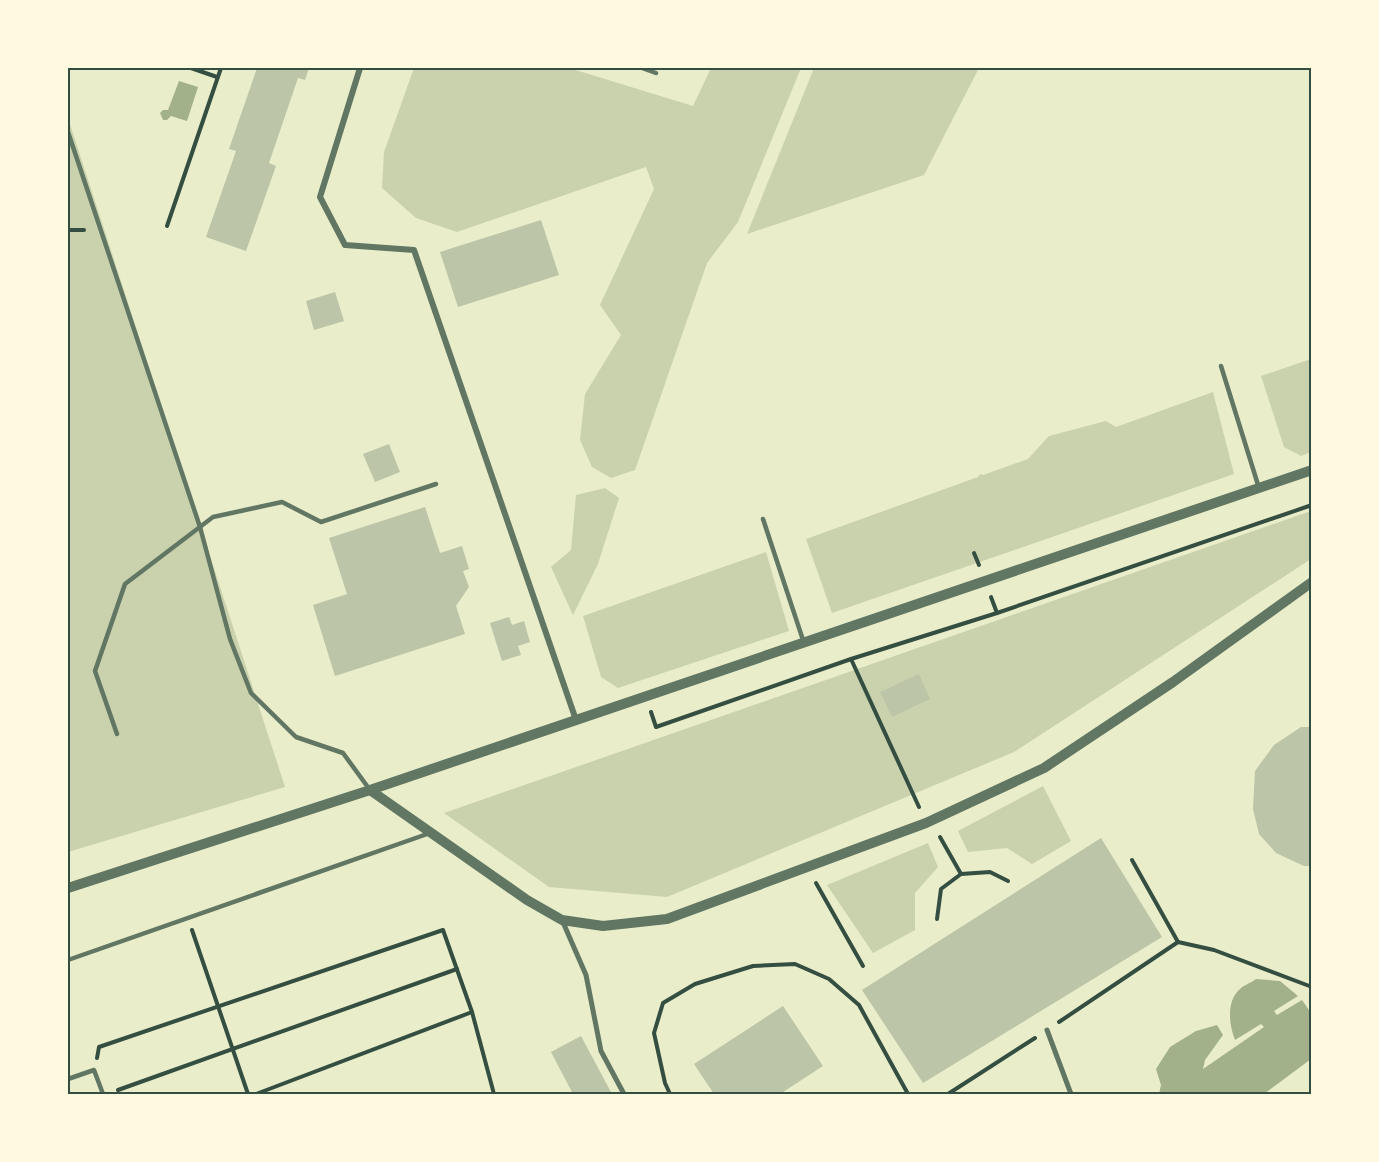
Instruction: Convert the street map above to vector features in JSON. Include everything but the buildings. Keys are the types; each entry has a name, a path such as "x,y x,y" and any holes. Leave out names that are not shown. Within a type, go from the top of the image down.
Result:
{"street":[{"path":"360,68 320,197 345,245 414,250 576,720"},
{"path":"68,888 370,790 1311,470"},
{"path":"370,790 527,900 562,920 603,926 667,919 926,823 1044,768 1173,682 1311,582"},
{"path":"562,920 586,975 601,1051 624,1095"},
{"path":"1047,1030 1071,1095"}],"lane":[{"path":"642,68 656,73"},
{"path":"68,132 200,527 230,639 251,693 296,737 344,753 370,790"},
{"path":"1221,366 1259,488"},
{"path":"117,734 95,672 125,584 213,517 282,502 321,522 436,484"},
{"path":"763,519 804,643"},
{"path":"68,960 431,833"},
{"path":"68,1079 94,1070 103,1095"}],"path":[{"path":"191,68 218,77"},
{"path":"167,226 221,68"},
{"path":"647,696 656,728 851,659 998,613 1311,505"},
{"path":"974,553 998,613"},
{"path":"851,659 926,823 936,829 961,874"},
{"path":"1132,860 1178,942"},
{"path":"805,868 814,879 863,966"},
{"path":"937,919 941,889 961,874 990,872 1008,881"},
{"path":"180,933 192,929 248,1095"},
{"path":"94,1070 99,1047 443,930 472,1012 494,1095"},
{"path":"948,1095 1178,942 1214,950 1311,987"},
{"path":"670,1095 665,1083 654,1033 663,1003 695,984 753,966 795,964 829,979 859,1005 908,1095"},
{"path":"116,1091 457,969"},
{"path":"256,1095 472,1012"}],"shaded area":[{"path":"414,68 569,68 693,106 711,68 801,68 738,222 707,263 635,470 611,478 592,467 580,440 585,394 621,335 600,305 654,189 646,167 457,232 416,218 382,188 384,152"},
{"path":"814,68 979,68 924,175 747,234"},
{"path":"179,81 198,87 187,121 171,116 163,120 160,113 168,110"},
{"path":"68,118 285,787 68,852"},
{"path":"1311,359 1311,452 1301,456 1284,447 1261,376"},
{"path":"1213,392 1234,474 832,613 806,539 978,477 980,474 983,475 1028,459 1049,436 1106,421 1116,427"},
{"path":"605,488 619,498 598,564 573,615 551,567 571,550 576,495"},
{"path":"1311,511 1311,559 1014,752 667,897 549,887 444,813"},
{"path":"766,552 789,631 618,688 601,677 583,616"},
{"path":"1043,786 1071,841 1032,864 1007,848 968,852 958,831"},
{"path":"928,843 938,867 915,893 915,930 873,953 827,885"},
{"path":"1256,979 1280,981 1298,996 1274,1011 1277,1015 1302,1000 1311,1013 1311,1059 1264,1094 1159,1094 1161,1085 1156,1069 1170,1047 1196,1031 1217,1025 1223,1035 1205,1060 1203,1069 1264,1027 1261,1024 1235,1040 1231,1027 1232,1000 1240,989"}]}
